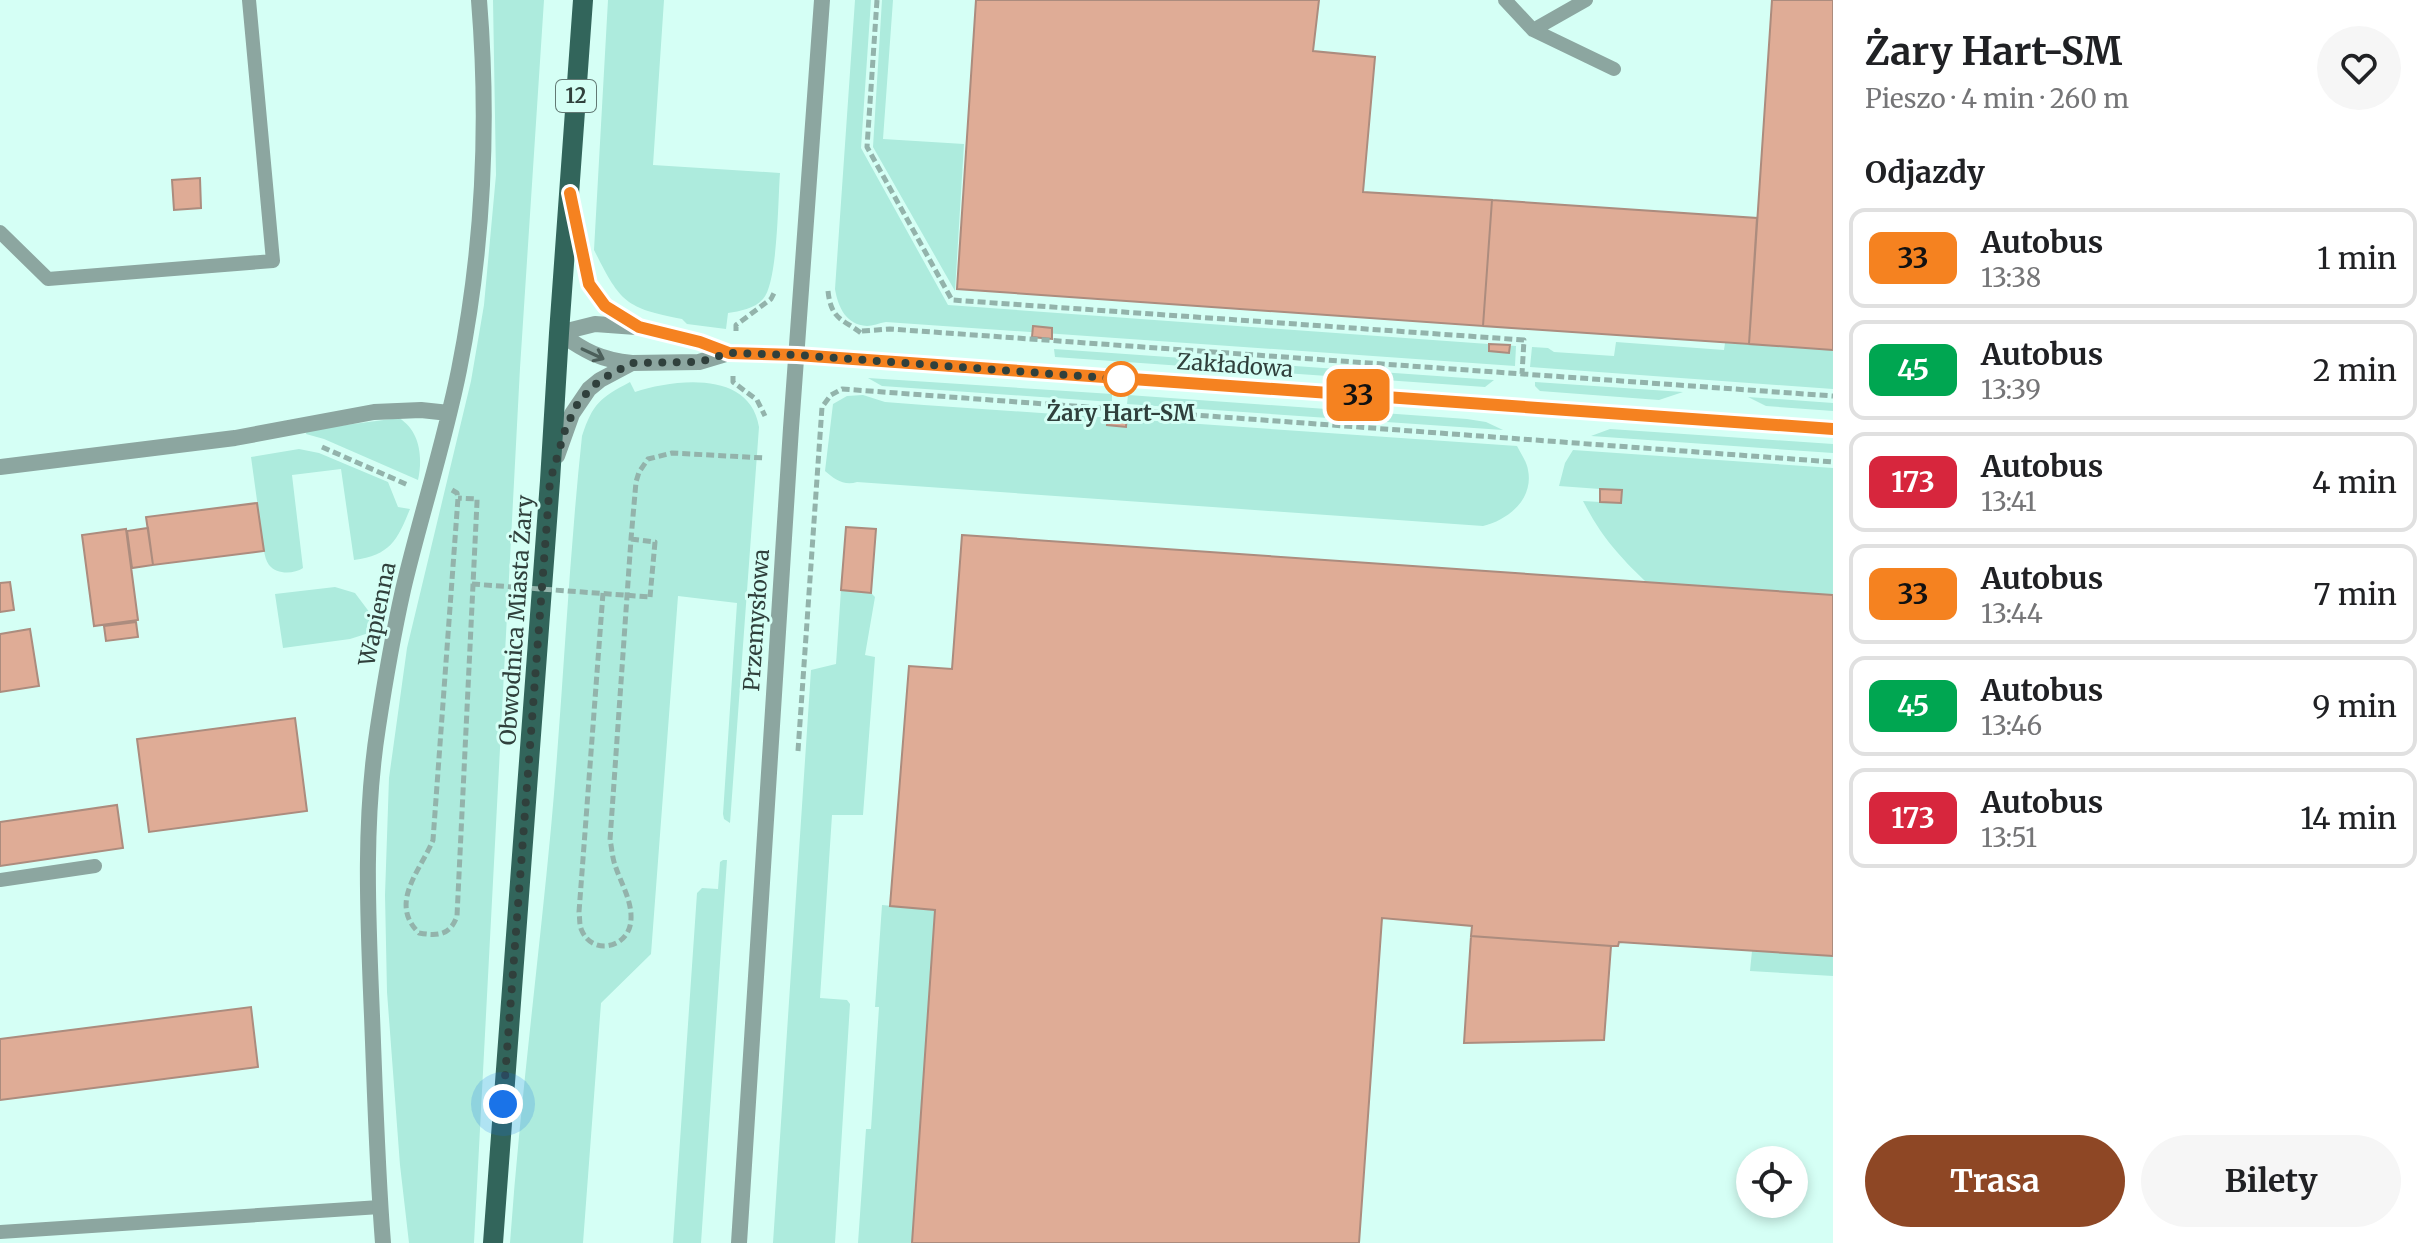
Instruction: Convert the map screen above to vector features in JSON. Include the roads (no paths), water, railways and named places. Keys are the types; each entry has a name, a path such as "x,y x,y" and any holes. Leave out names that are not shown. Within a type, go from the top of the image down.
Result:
{"main road":[{"name":"Obwodnica Miasta Żary","path":"493,1243 583,0"}],"street":[{"name":"Wapienna","path":"383,1243 368,912 371,778 388,660 449,413 466,327 482,179 483,70 479,0"},
{"name":"Przemysłowa","path":"739,1243 822,0"},
{"name":"Zakładowa","path":"570,193 589,284 605,306 639,327"},
{"name":"Zakładowa","path":"559,333 595,324 639,327 700,342 732,354"},
{"name":"Zakładowa","path":"559,333 596,357 632,363 699,362 732,354 797,355 1833,429"},
{"name":"Zakładowa","path":"550,481 566,427 579,401 600,380 632,363"},
{"path":"0,467 235,438 374,412 421,410 449,413"}],"lane":[{"path":"0,232 48,279 273,261 249,0"},
{"path":"1505,0 1533,30 1614,69"},
{"path":"1533,30 1586,0"},
{"path":"0,880 95,866"},
{"path":"0,1232 380,1207"}],"place":[{"name":"Żary Hart-SM","path":"1121,379"}]}
